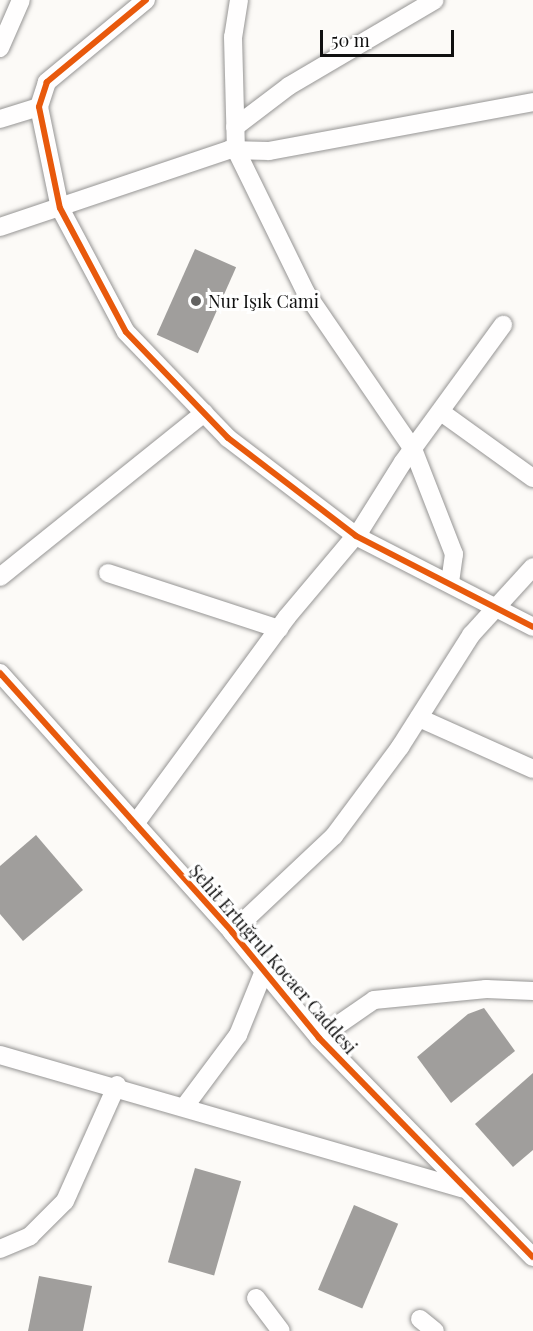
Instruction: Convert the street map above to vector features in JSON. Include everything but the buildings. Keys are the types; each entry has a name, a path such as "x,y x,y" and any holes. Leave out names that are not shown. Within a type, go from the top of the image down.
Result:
{"street":[{"path":"0,48 21,0"},
{"path":"146,0 47,82 39,107 60,208 126,332 228,438 356,536 495,605 533,627"},
{"path":"239,0 233,37 236,150 306,293 413,448 454,554 450,582"},
{"path":"235,127 289,86 435,0"},
{"path":"0,227 236,150 269,151 533,102"},
{"path":"0,119 39,107"},
{"path":"135,824 279,629 356,536 413,448 503,325"},
{"path":"441,412 533,478"},
{"path":"0,577 204,413"},
{"path":"232,932 334,836 419,718 495,605 533,567"},
{"path":"108,573 279,629"},
{"name":"Şehit Ertuğrul Kocaer Caddesi","path":"0,672 232,932 319,1038 464,1189 533,1257"},
{"path":"419,718 533,769"},
{"path":"185,1106 238,1035 264,971"},
{"path":"319,1038 374,1000 486,989 533,991"},
{"path":"0,1055 117,1085 464,1189"},
{"path":"0,1249 30,1236 65,1201 117,1085"},
{"path":"256,1298 281,1331"},
{"path":"420,1319 435,1331"}],"cycle path":[{"path":"146,0 47,82 39,107 60,208 126,332 228,438 356,536 533,627"},
{"path":"0,673 232,932 319,1038 533,1257"}],"place":[{"name":"Nur Işık Cami","path":"196,301"}]}
